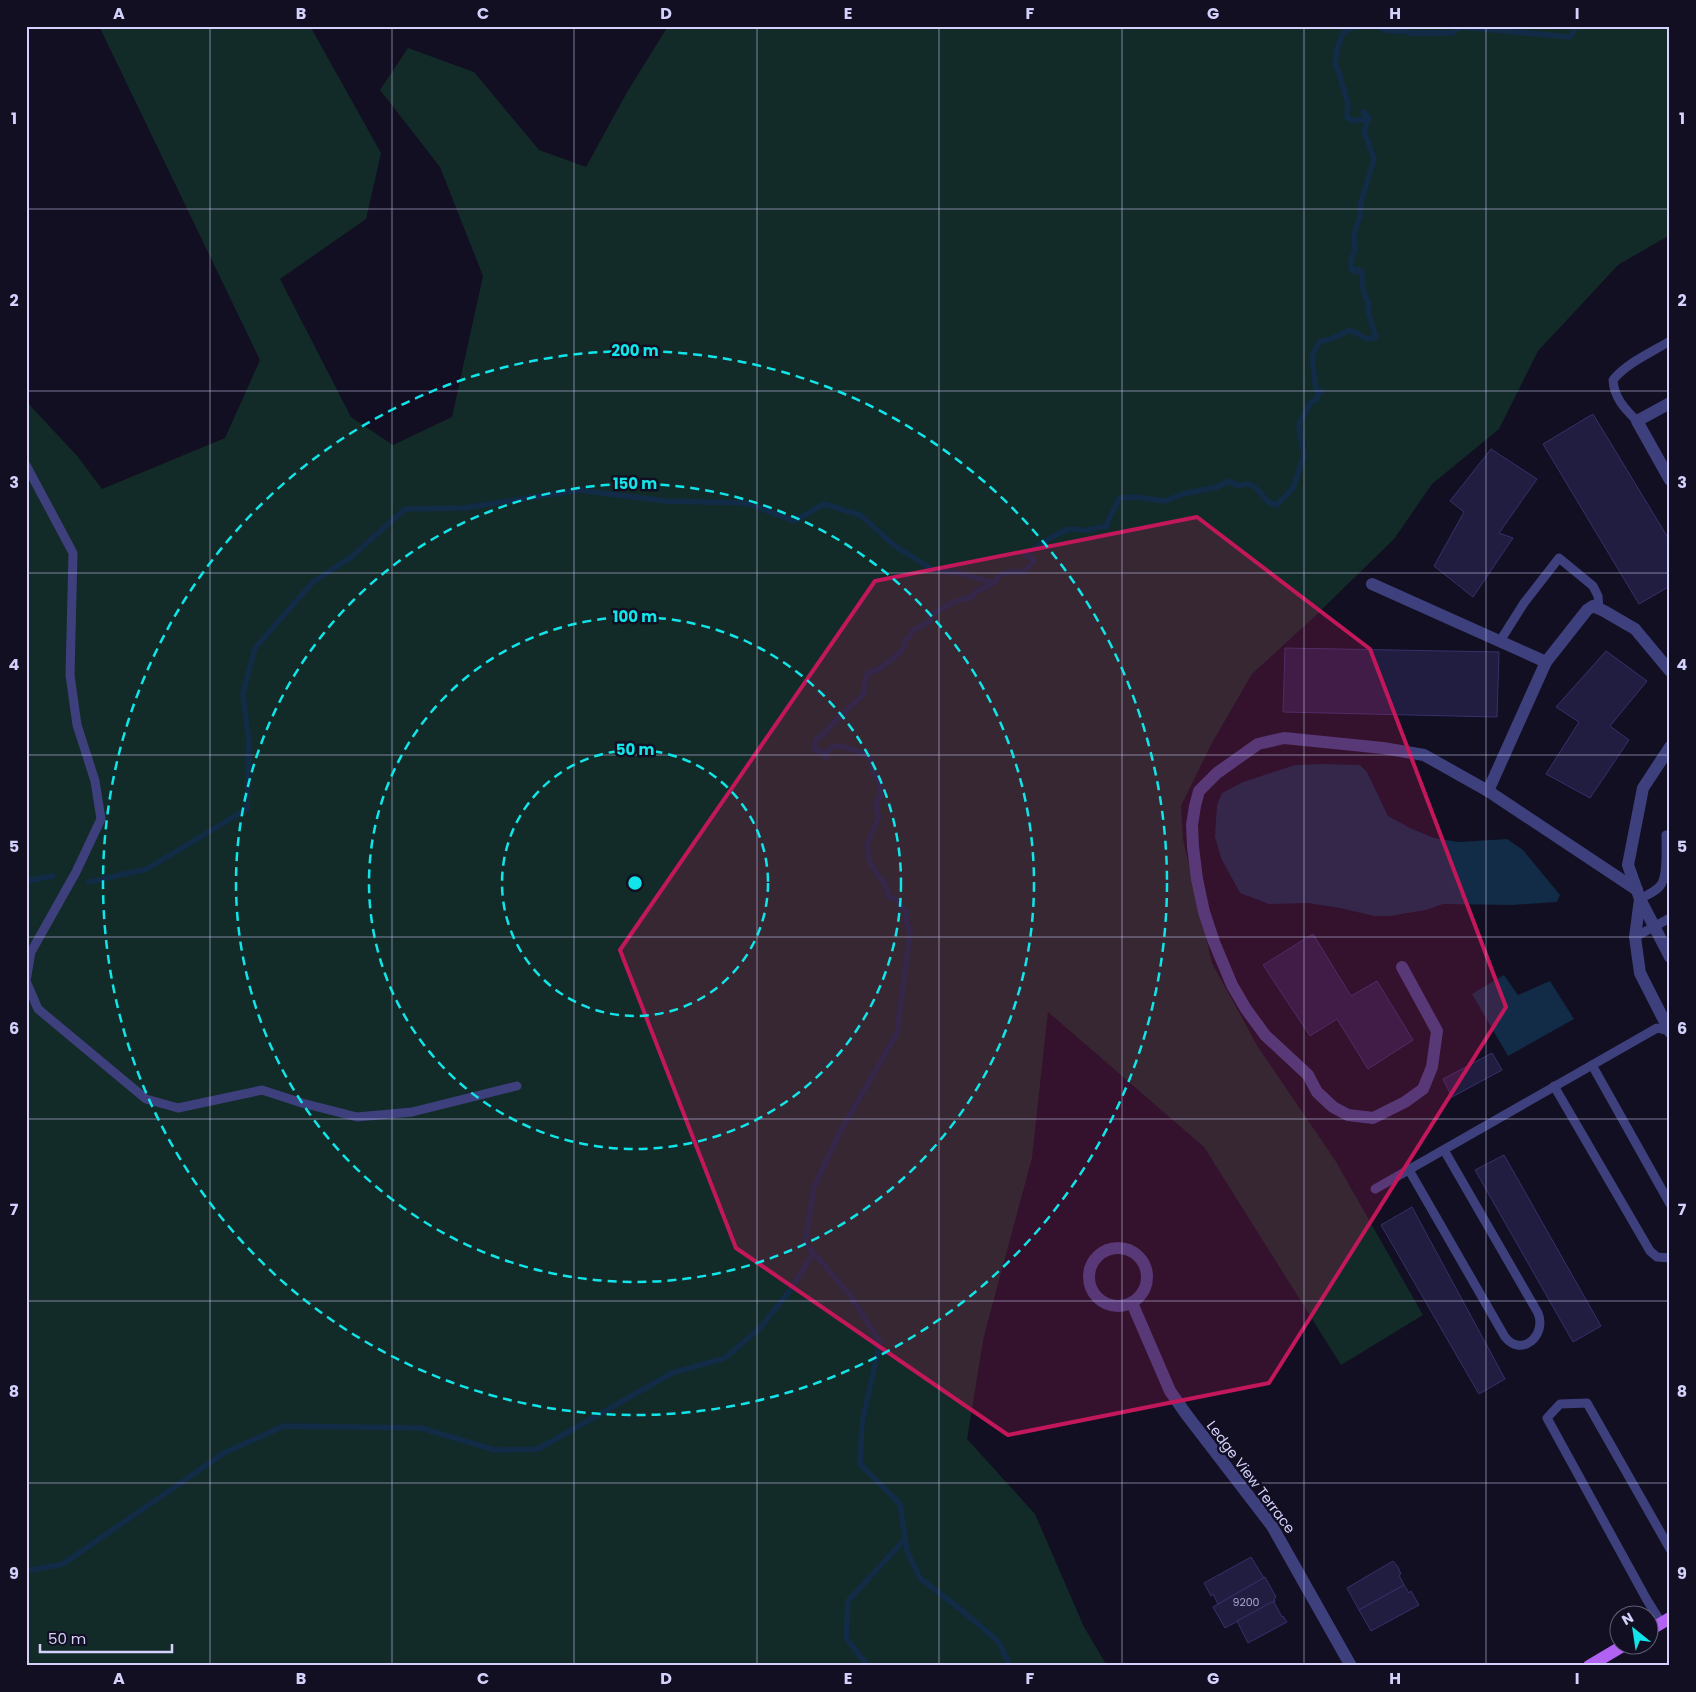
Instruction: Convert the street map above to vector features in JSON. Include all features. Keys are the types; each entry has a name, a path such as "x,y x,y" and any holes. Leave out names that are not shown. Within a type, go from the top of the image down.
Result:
{"main road":[{"path":"1589,1666 1609,1654"}],"street":[{"path":"1670,403 1637,421 1670,480"},
{"path":"1372,584 1546,662"},
{"path":"1488,791 1546,662 1587,610 1593,606 1635,629 1670,671"},
{"path":"1402,967 1437,1031 1432,1067 1423,1089 1405,1102 1373,1118 1348,1115 1332,1108 1318,1092 1308,1075 1265,1036 1232,985 1204,912 1197,879 1192,825 1199,791 1217,773 1258,744 1284,738 1383,748 1424,755 1488,791 1639,894"},
{"path":"1670,748 1643,788 1628,865 1639,894 1670,957"},
{"path":"1639,894 1635,937 1640,973 1670,1032"},
{"path":"1119,1248 1137,1254 1147,1270 1148,1280 1145,1289 1140,1297 1132,1303 1123,1306 1113,1306 1104,1303 1096,1297 1091,1288 1090,1270 1094,1261 1110,1249 1119,1248"},
{"name":"Ledge View Terrace","path":"1132,1303 1170,1391 1272,1526 1352,1666"}],"lane":[{"path":"1637,421 1617,398 1613,389 1613,380 1630,365 1670,341"},
{"path":"26,465 73,553 70,675 77,726 95,781 101,819 76,872 31,952 26,981 38,1009 146,1099 178,1108 262,1090 302,1103 357,1117 412,1112 517,1086"},
{"path":"1500,642 1524,603 1559,558 1593,586 1598,596 1599,609"},
{"path":"1639,894 1655,891 1662,884 1664,878 1666,834"},
{"path":"1635,937 1670,918"},
{"path":"1375,1189 1657,1028 1670,1032"},
{"path":"1592,1066 1670,1204"},
{"path":"1554,1086 1650,1251 1657,1257 1670,1258"},
{"path":"1409,1170 1509,1343 1516,1346 1532,1342 1539,1328 1540,1320 1538,1313 1444,1150"},
{"path":"1666,1621 1647,1600 1547,1418 1560,1404 1587,1403 1670,1549"}],"highlighted area":[{"path":"1197,517 1370,649 1506,1007 1269,1383 1008,1435 736,1248 620,950 875,581"}],"green space":[{"path":"99,26 310,26 381,153 366,219 280,279 351,417 393,445 452,417 483,276 440,167 380,90 408,48 474,72 539,150 586,167 626,94 668,26 1670,26 1670,235 1618,265 1538,351 1499,429 1432,484 1394,539 1252,674 1212,743 1181,806 1183,839 1212,963 1258,1047 1335,1160 1423,1315 1341,1365 1204,1147 1048,1012 1032,1158 984,1336 967,1439 1035,1514 1084,1627 1107,1666 969,1666 960,1664 960,1666 26,1666 26,401 78,457 102,489 225,438 260,360"}],"water":[{"path":"1295,765 1360,765 1367,772 1388,816 1434,838 1458,842 1507,839 1523,850 1560,895 1557,902 1512,905 1443,904 1426,910 1390,916 1374,916 1308,903 1269,904 1240,893 1221,858 1215,837 1217,805 1222,793 1243,782"},
{"path":"1504,975 1518,995 1550,981 1574,1019 1508,1056 1472,994"}],"building":[{"path":"1593,414 1670,541 1670,586 1639,604 1543,444"},
{"path":"1491,449 1537,479 1499,533 1513,538 1473,597 1434,566 1464,512 1450,501"},
{"path":"1285,648 1499,652 1497,717 1283,712"},
{"path":"1606,651 1647,681 1610,726 1629,740 1590,798 1546,774 1579,722 1556,707"},
{"path":"1313,934 1351,996 1377,981 1413,1040 1368,1069 1337,1019 1310,1036 1263,965"},
{"path":"1492,1053 1502,1070 1452,1097 1443,1079"},
{"path":"1504,1155 1601,1326 1573,1342 1475,1170"},
{"path":"1412,1207 1505,1379 1479,1394 1381,1225"},
{"path":"1251,1557 1264,1578 1218,1604 1204,1583"},
{"path":"1393,1561 1398,1567 1401,1574 1399,1575 1404,1585 1359,1610 1347,1588"},
{"path":"1265,1577 1276,1597 1275,1601 1225,1628 1213,1607"},
{"path":"1404,1585 1409,1593 1411,1591 1419,1605 1371,1631 1359,1610"},
{"path":"1274,1602 1287,1622 1248,1643 1237,1621"}],"waterway":[{"path":"1010,1666 999,1642 920,1578 907,1551 900,1504 860,1464 862,1423 880,1342 850,1295 805,1243 814,1187 841,1130 897,1033 910,932 906,920 907,913 897,900 889,897 884,881 881,880 870,863 867,844 879,817 876,808 877,800 880,798 879,783 872,771 871,760 853,750 833,746 824,755 826,758 823,753 814,749 816,739 823,735 862,696 865,691 867,673 881,667 898,654 912,631 930,621 933,614 956,601 971,597 975,592 994,583 1000,575 1009,572 1024,572 1034,560 1026,555 1062,532 1071,529 1085,530 1106,527 1119,498 1136,497 1165,501 1183,494 1217,487 1229,481 1238,486 1250,485 1272,504 1277,505 1293,488 1304,456 1299,425 1310,403 1317,399 1317,395 1322,391 1316,390 1312,356 1320,341 1332,339 1350,330 1368,339 1376,337 1368,312 1369,303 1364,293 1362,273 1358,269 1354,272 1351,268 1351,260 1355,250 1354,234 1374,159 1364,131 1369,118 1363,112 1365,118 1355,121 1347,118 1348,104 1341,77 1335,64 1337,49 1343,33 1354,26"},
{"path":"1378,26 1388,31 1406,31 1410,33 1452,33 1460,27 1570,37 1577,26"},
{"path":"89,882 147,869 247,809 249,742 243,694 255,648 313,582 350,558 405,509 464,508 579,490 665,501 747,503 794,521 824,504 860,515 895,546 933,570 960,573 993,583"},
{"path":"26,881 53,876"},
{"path":"26,1571 63,1564 224,1453 284,1426 421,1428 495,1450 538,1449 672,1373 725,1358 760,1328 791,1289 813,1253"},
{"path":"868,1666 846,1638 848,1601 905,1539"}]}
